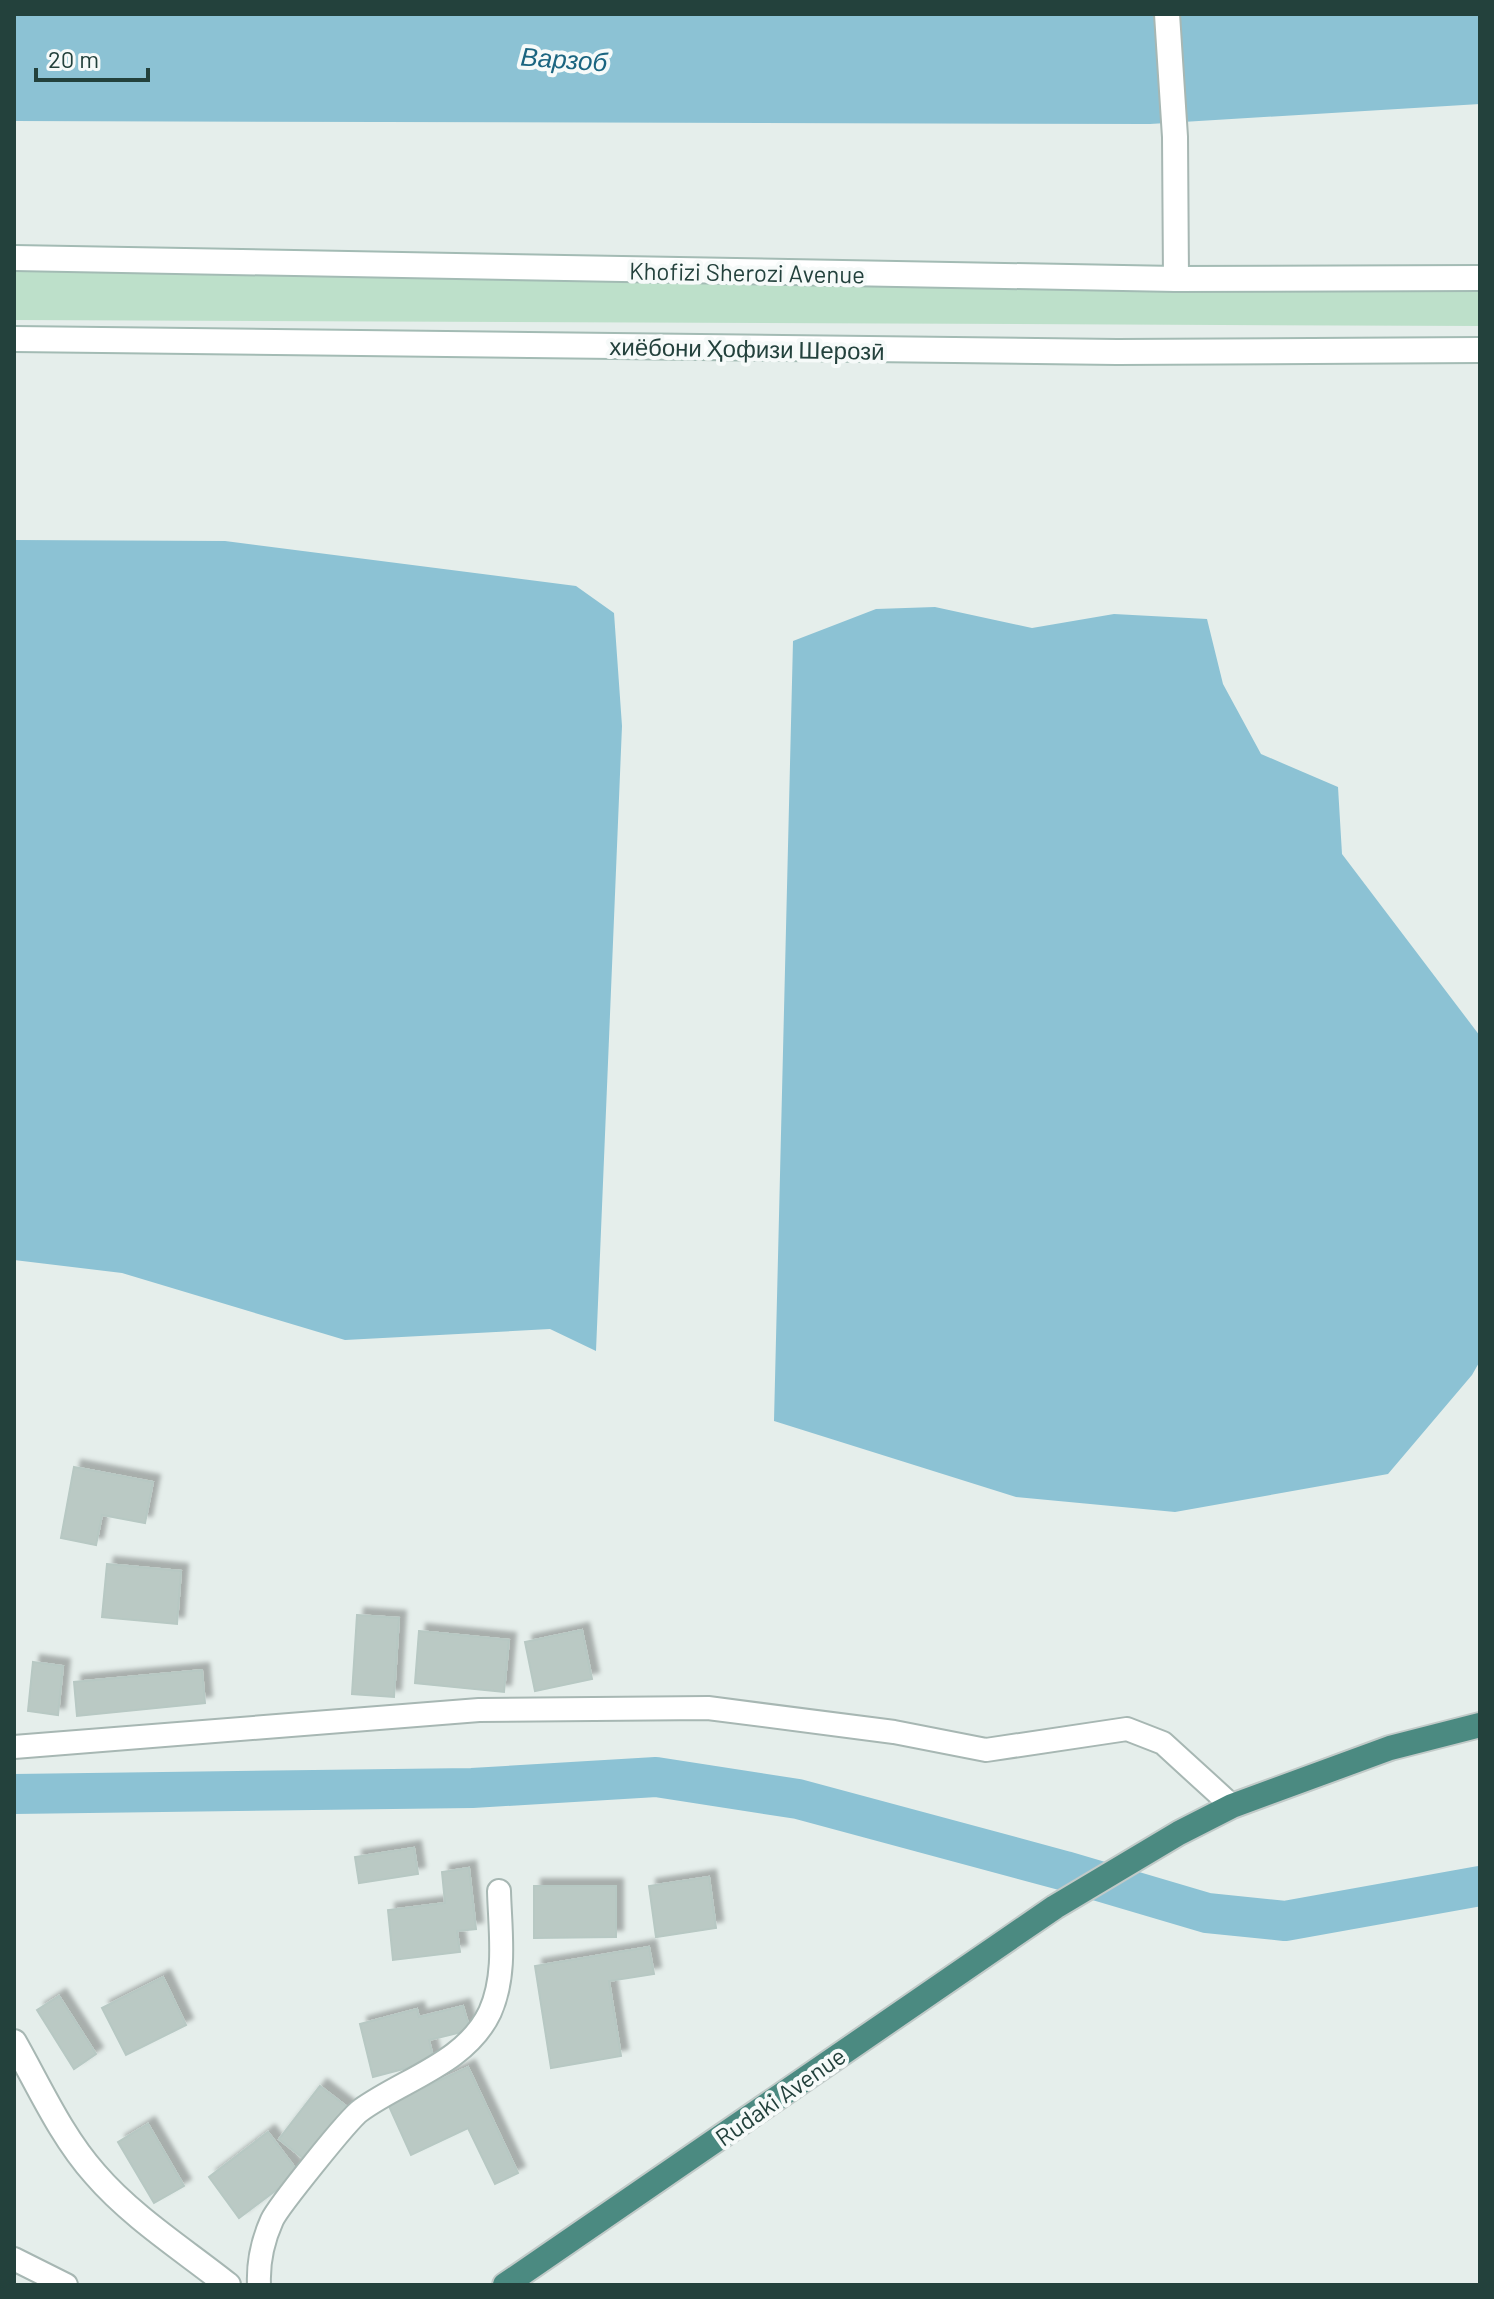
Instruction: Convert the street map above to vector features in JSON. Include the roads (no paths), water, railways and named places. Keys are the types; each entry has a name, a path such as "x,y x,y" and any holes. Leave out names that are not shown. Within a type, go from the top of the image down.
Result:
{"highway":[{"name":"Rudaki Avenue","path":"505,2285 1055,1907 1179,1833 1232,1806 1390,1748 1480,1725"}],"main road":[{"path":"1167,14 1175,137 1176,279"},
{"name":"Khofizi Sherozi Avenue","path":"14,258 1176,279 1480,278"},
{"name":"хиёбони Ҳофизи Шерозӣ","path":"14,339 1117,352 1480,350"},
{"path":"14,2042 51,2109 94,2174 123,2202 228,2285"}],"lane":[{"path":"14,1747 479,1710 708,1708 894,1732 986,1750 1127,1729 1163,1743 1232,1806"},
{"path":"259,2285 258,2263 273,2218 358,2112 448,2059 474,2038 491,2010 501,1972 499,1891"},
{"path":"14,2259 66,2285"}],"water":[{"name":"Варзоб","path":"14,14 1480,14 1480,104 1150,124 14,121"},
{"path":"14,540 225,541 576,586 614,613 622,726 596,1351 550,1329 345,1340 122,1273 14,1260"},
{"path":"935,607 1032,628 1114,614 1207,619 1223,684 1261,754 1338,787 1342,854 1480,1036 1480,1361 1472,1375 1388,1474 1175,1512 1016,1497 774,1421 793,641 876,609"}],"waterway":[{"path":"14,1794 472,1788 656,1777 798,1799 1207,1913 1285,1921 1480,1886"}]}
